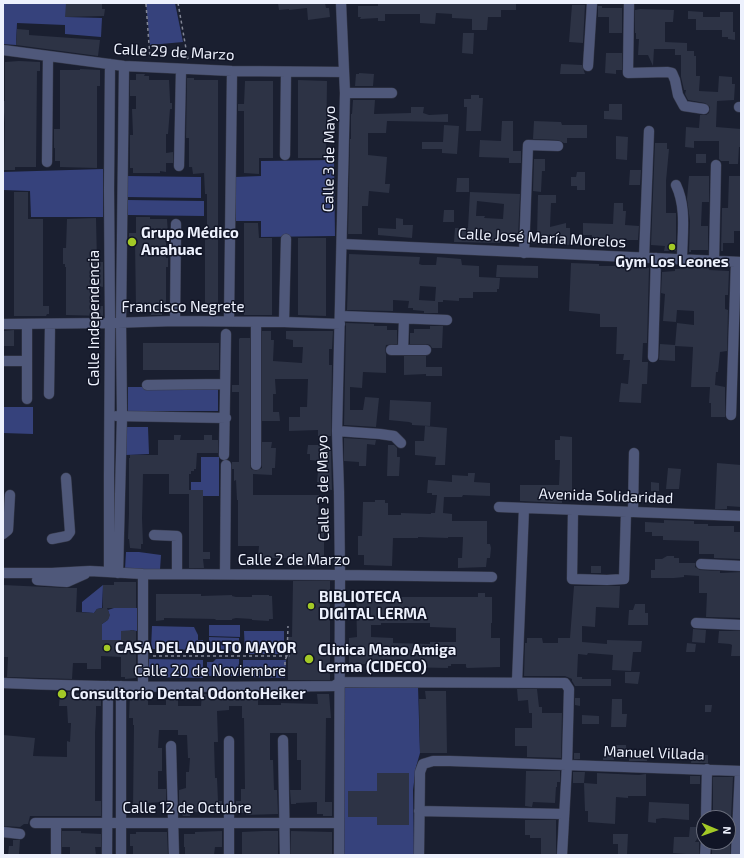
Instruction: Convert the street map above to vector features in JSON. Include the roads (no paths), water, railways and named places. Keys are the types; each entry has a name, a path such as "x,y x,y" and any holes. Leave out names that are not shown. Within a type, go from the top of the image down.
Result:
{"street":[{"name":"Calle 3 de Mayo","path":"339,855 340,575 337,431 345,93 341,3"},
{"path":"588,66 592,3"},
{"path":"629,3 628,72 672,73 678,95 684,106 704,109"},
{"name":"Calle 29 de Marzo","path":"3,50 124,66 232,71 344,72"},
{"path":"47,162 48,56"},
{"name":"Calle Independencia","path":"110,64 109,189 115,323 122,416 121,475 114,572"},
{"name":"Calle Independencia","path":"114,572 109,475 109,416 122,190 124,66"},
{"path":"179,166 185,69"},
{"path":"229,321 232,71"},
{"path":"285,155 286,72"},
{"path":"345,93 392,93"},
{"path":"644,258 649,131"},
{"path":"524,252 528,145 558,146"},
{"path":"714,261 716,165"},
{"path":"676,185 683,209 682,260"},
{"path":"109,189 122,190"},
{"path":"175,321 176,224"},
{"path":"284,322 286,239"},
{"name":"Calle José María Morelos","path":"342,244 738,262"},
{"path":"653,357 656,258"},
{"path":"731,415 738,262"},
{"path":"403,350 404,319"},
{"path":"340,320 447,320"},
{"name":"Francisco Negrete","path":"3,324 175,321 284,322 340,320"},
{"path":"256,322 256,465"},
{"path":"27,324 27,399"},
{"path":"49,394 50,324"},
{"path":"225,574 226,334"},
{"path":"391,350 426,350"},
{"path":"3,361 27,361"},
{"path":"147,385 225,384"},
{"path":"109,416 226,418"},
{"path":"337,431 394,436 401,443"},
{"path":"572,510 572,579 624,579 634,453"},
{"path":"109,475 121,475"},
{"path":"52,539 67,536 70,532 66,478"},
{"path":"3,534 8,530 10,495"},
{"path":"499,508 524,508"},
{"name":"Avenida Solidaridad","path":"517,682 524,508 741,516"},
{"path":"154,535 177,536 177,574"},
{"path":"701,564 741,566"},
{"path":"3,572 52,573 92,571"},
{"name":"Calle 2 de Marzo","path":"3,579 67,582 92,571 143,574 492,577"},
{"path":"143,574 143,686"},
{"path":"696,623 741,625"},
{"name":"Calle 20 de Noviembre","path":"3,684 286,687 334,686 340,682 560,682 565,683 569,689 567,765"},
{"path":"107,855 108,686"},
{"path":"121,686 121,855"},
{"path":"283,740 285,855"},
{"path":"229,741 229,855"},
{"path":"172,746 174,855"},
{"name":"Manuel Villada","path":"419,811 420,772 423,764 433,761 740,771"},
{"path":"562,855 567,765"},
{"path":"706,810 708,769"},
{"path":"736,855 740,771"},
{"path":"419,855 419,811 564,814"},
{"name":"Calle 12 de Octubre","path":"35,823 339,823"},
{"path":"56,823 56,855"},
{"path":"3,832 20,834"}],"place":[{"name":"Grupo Médico Anahuac","path":"132,242"},
{"name":"Gym Los Leones","path":"672,247"},
{"name":"BIBLIOTECA DIGITAL LERMA","path":"311,606"},
{"name":"CASA DEL ADULTO MAYOR","path":"107,648"},
{"name":"Clinica Mano Amiga Lerma (CIDECO)","path":"309,659"},
{"name":"Consultorio Dental OdontoHeiker","path":"62,694"}]}
